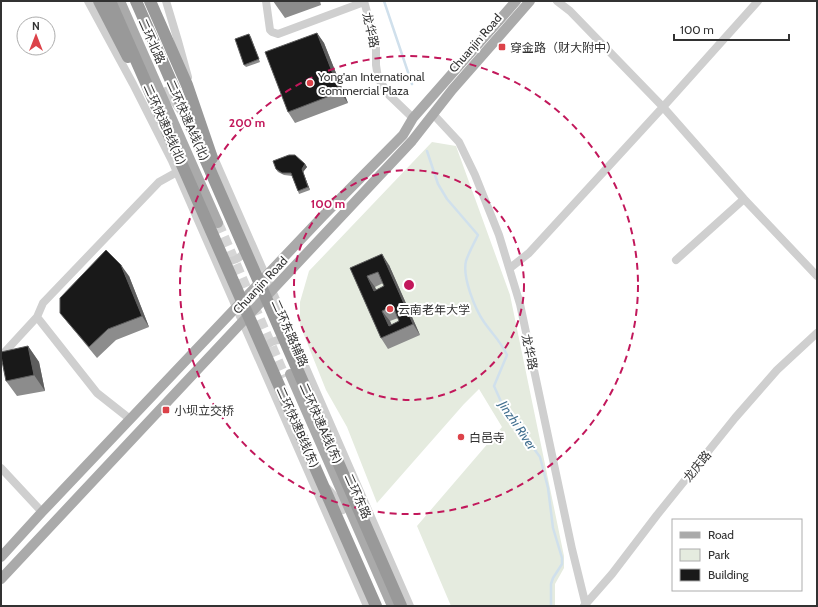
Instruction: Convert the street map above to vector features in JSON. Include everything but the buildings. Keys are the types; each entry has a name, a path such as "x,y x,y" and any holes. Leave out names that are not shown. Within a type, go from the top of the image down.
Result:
{"highway":[{"path":"99,1 180,168"},
{"name":"二环快速B线(北)","path":"110,1 180,168 216,249"},
{"name":"二环快速A线(北)","path":"136,1 244,238"},
{"path":"150,1 184,77"},
{"path":"158,1 184,77 244,238"},
{"name":"二环快速A线(东)","path":"244,238 401,606"},
{"name":"二环快速B线(东)","path":"216,249 376,606"}],"main road":[{"name":"二环北路","path":"120,1 164,92"},
{"name":"二环北路","path":"126,1 221,222"},
{"name":"Chuanjin Road","path":"1,557 236,307 403,135 413,118 516,1"},
{"name":"Chuanjin Road","path":"1,579 412,142 452,90 530,1"},
{"name":"二环东路","path":"288,375 346,509 385,606"},
{"name":"二环东路","path":"346,509 392,606"}],"street":[{"path":"88,1 180,168"},
{"path":"166,1 200,121 214,158"},
{"path":"266,1 270,30 278,34 364,2"},
{"path":"557,1 570,11 663,107 744,199 817,276"},
{"path":"510,268 528,253 663,107 758,1"},
{"name":"龙华路","path":"364,2 376,45 376,65 378,78 389,95 413,118"},
{"path":"164,92 170,148 180,168"},
{"path":"164,92 200,134 214,158"},
{"name":"龙华路","path":"433,114 460,142 475,175 510,268 520,304 585,605"},
{"name":"二环东路辅路","path":"214,158 244,238 266,277 410,606"},
{"path":"1,356 37,318 43,303 159,182 180,168"},
{"path":"676,260 744,199"},
{"path":"216,249 214,255 220,260 235,260 246,250 249,243 244,238"},
{"path":"216,249 236,307 367,606"},
{"path":"37,318 97,393 130,419"},
{"name":"龙庆路","path":"585,605 612,574 657,515 740,413 777,370 817,333"},
{"path":"262,365 260,357 262,350 274,341 282,340 290,342 298,350"},
{"path":"333,431 341,457 346,509"},
{"path":"297,446 310,468 346,509"},
{"path":"1,468 42,512"}],"green space":[{"path":"432,142 456,146 510,295 564,556 564,568 555,584 555,606 451,606 417,526 502,427 479,389 377,503 347,427 326,390 300,325 300,302 309,271"}],"waterway":[{"name":"Jinzhi River","path":"384,1 412,84"},
{"name":"Jinzhi River","path":"427,151 438,184 447,199 478,235 466,261 465,268 470,293 480,316 499,341 507,355 494,386 503,406 540,457 548,488 553,528 562,558 562,564 551,584 551,606"}],"tunnel":[{"path":"218,223 285,377"}],"place":[{"name":"穿金路（财大附中）","path":"502,47"},
{"name":"Yong'an International Commercial Plaza","path":"310,83"},
{"name":"云南老年大学","path":"390,309"},
{"name":"小坝立交桥","path":"166,410"},
{"name":"白邑寺","path":"461,437"}]}
